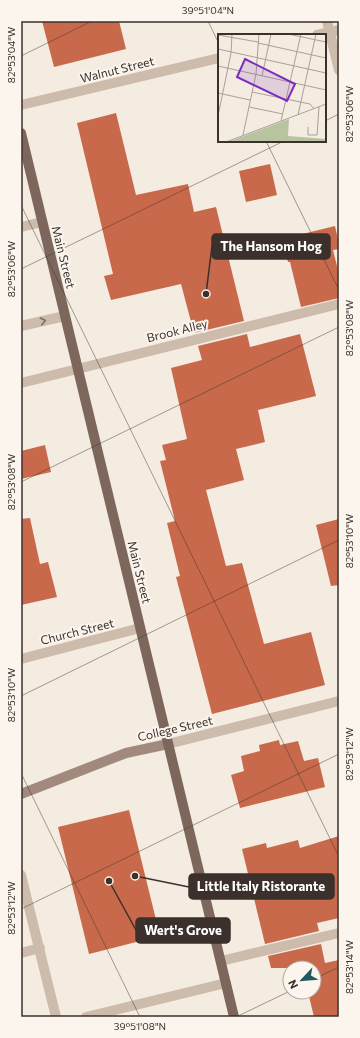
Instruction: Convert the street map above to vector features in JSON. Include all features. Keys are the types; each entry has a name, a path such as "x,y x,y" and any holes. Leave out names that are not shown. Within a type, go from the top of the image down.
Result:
{"main road":[{"name":"Main Street","path":"21,133 234,1017"},
{"name":"College Street","path":"21,794 126,753 168,744"}],"street":[{"path":"327,21 334,31 339,70"},
{"path":"320,34 334,31"},
{"name":"Walnut Street","path":"21,105 218,58"},
{"path":"21,227 42,222"},
{"name":"Brook Alley","path":"21,383 339,304"},
{"path":"21,326 65,316"},
{"name":"Church Street","path":"21,658 140,628"},
{"name":"College Street","path":"168,744 339,701"},
{"path":"21,875 56,1017"},
{"path":"221,962 339,933"},
{"path":"21,953 40,948"},
{"path":"86,1017 226,984"}],"building":[{"path":"42,21 119,21 126,49 54,67"},
{"path":"116,113 136,195 188,184 194,212 216,207 244,321 194,333 181,284 111,300 104,276 113,274 77,123"},
{"path":"270,164 277,195 246,202 239,171"},
{"path":"335,226 339,249 333,250 339,274 339,298 301,307 290,262 288,262 282,239"},
{"path":"247,334 250,347 300,334 316,396 258,410 265,442 236,449 244,480 206,490 226,566 242,563 264,644 311,632 325,685 212,714 176,577 180,576 167,523 175,521 160,461 166,460 162,445 187,439 171,368 202,360 198,346"},
{"path":"45,445 51,472 21,479 21,451"},
{"path":"30,518 40,564 48,562 57,597 21,605 21,519"},
{"path":"339,519 339,585 331,586 316,525"},
{"path":"279,740 280,745 298,741 304,761 318,758 325,787 240,808 231,775 244,771 241,756 260,751 259,745"},
{"path":"129,810 160,936 89,954 58,827"},
{"path":"339,836 339,918 317,923 319,931 265,944 242,849 266,843 267,848 298,840 300,848"},
{"path":"321,944 325,963 339,960 339,1017 314,1017 310,1000 322,1000 322,960 282,960 282,968 271,968 268,956"}],"place":[{"name":"The Hansom Hog","path":"206,294"},
{"name":"Little Italy Ristorante","path":"135,876"},
{"name":"Wert's Grove","path":"109,881"}]}
